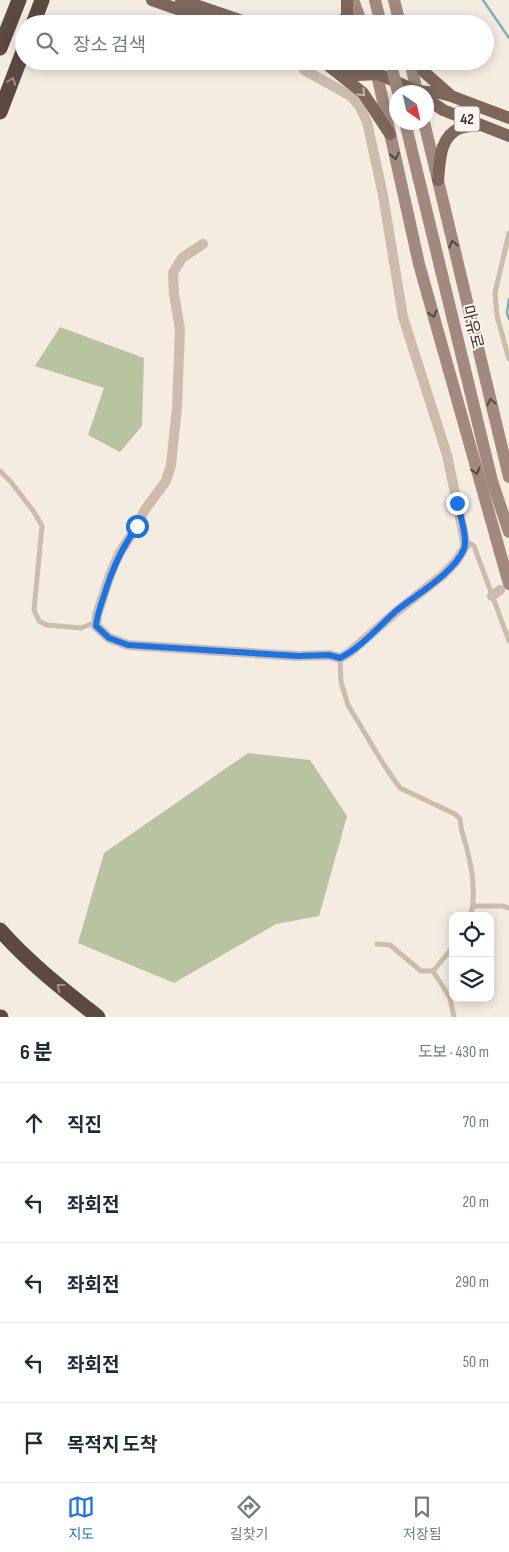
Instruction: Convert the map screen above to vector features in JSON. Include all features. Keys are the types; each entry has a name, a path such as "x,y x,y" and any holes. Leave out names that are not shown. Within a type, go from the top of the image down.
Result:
{"highway":[{"path":"0,48 19,0"},
{"path":"36,15 42,0"},
{"path":"0,112 16,70"},
{"path":"0,930 16,948 52,981 98,1017"}],"main road":[{"path":"152,0 194,15"},
{"path":"181,0 225,15"},
{"path":"347,0 347,15"},
{"path":"353,0 359,15"},
{"path":"375,0 379,15"},
{"path":"394,0 398,15"},
{"path":"333,70 363,93 390,134"},
{"name":"42","path":"344,70 357,75 378,74"},
{"name":"42","path":"372,70 401,85"},
{"path":"377,70 419,264 482,493 497,540 500,590"},
{"path":"392,70 396,85"},
{"path":"413,70 417,85"},
{"path":"423,70 451,96"},
{"name":"42","path":"434,93 451,96 509,118"},
{"name":"42","path":"434,104 443,110 509,136"},
{"path":"438,180 441,149 450,136 460,128 480,125"},
{"name":"마유로","path":"407,130 492,480 508,530"},
{"path":"426,130 507,472"}],"street":[{"path":"202,244 182,258 173,273 174,294 180,329 177,408 171,466 166,481 144,511 119,554 97,615 96,626 109,638 128,645 298,656 329,655 340,658 349,654 403,606 444,574 457,560 465,547 465,541 447,455 403,317 383,195 367,122 360,107 351,96 304,70"}],"lane":[{"path":"509,233 495,293 497,316 509,359"},
{"path":"0,471 17,489 42,526 34,610 39,621 47,625 81,628 96,621"},
{"path":"465,541 474,546 500,590 509,642"},
{"path":"340,658 341,682 348,705 384,766 400,788 455,814 460,819 461,833 468,855 474,906 472,912"},
{"path":"474,906 502,906 509,908"},
{"path":"377,944 390,945 421,971 433,971"},
{"path":"433,971 449,952"},
{"path":"433,971 450,998 454,1017"}],"green space":[{"path":"60,327 144,358 142,426 120,452 88,435 104,388 35,366"},
{"path":"248,753 310,760 347,816 319,916 276,924 174,983 78,943 104,853"}],"waterway":[{"path":"483,0 493,15"},
{"path":"494,16 509,38"},
{"path":"509,299 507,313 509,319"}],"route":[{"path":"137,526 119,554 97,615 96,626 109,638 128,645 298,656 329,655 340,658 349,654 417,594 444,574 457,560 465,547 457,503"}]}
